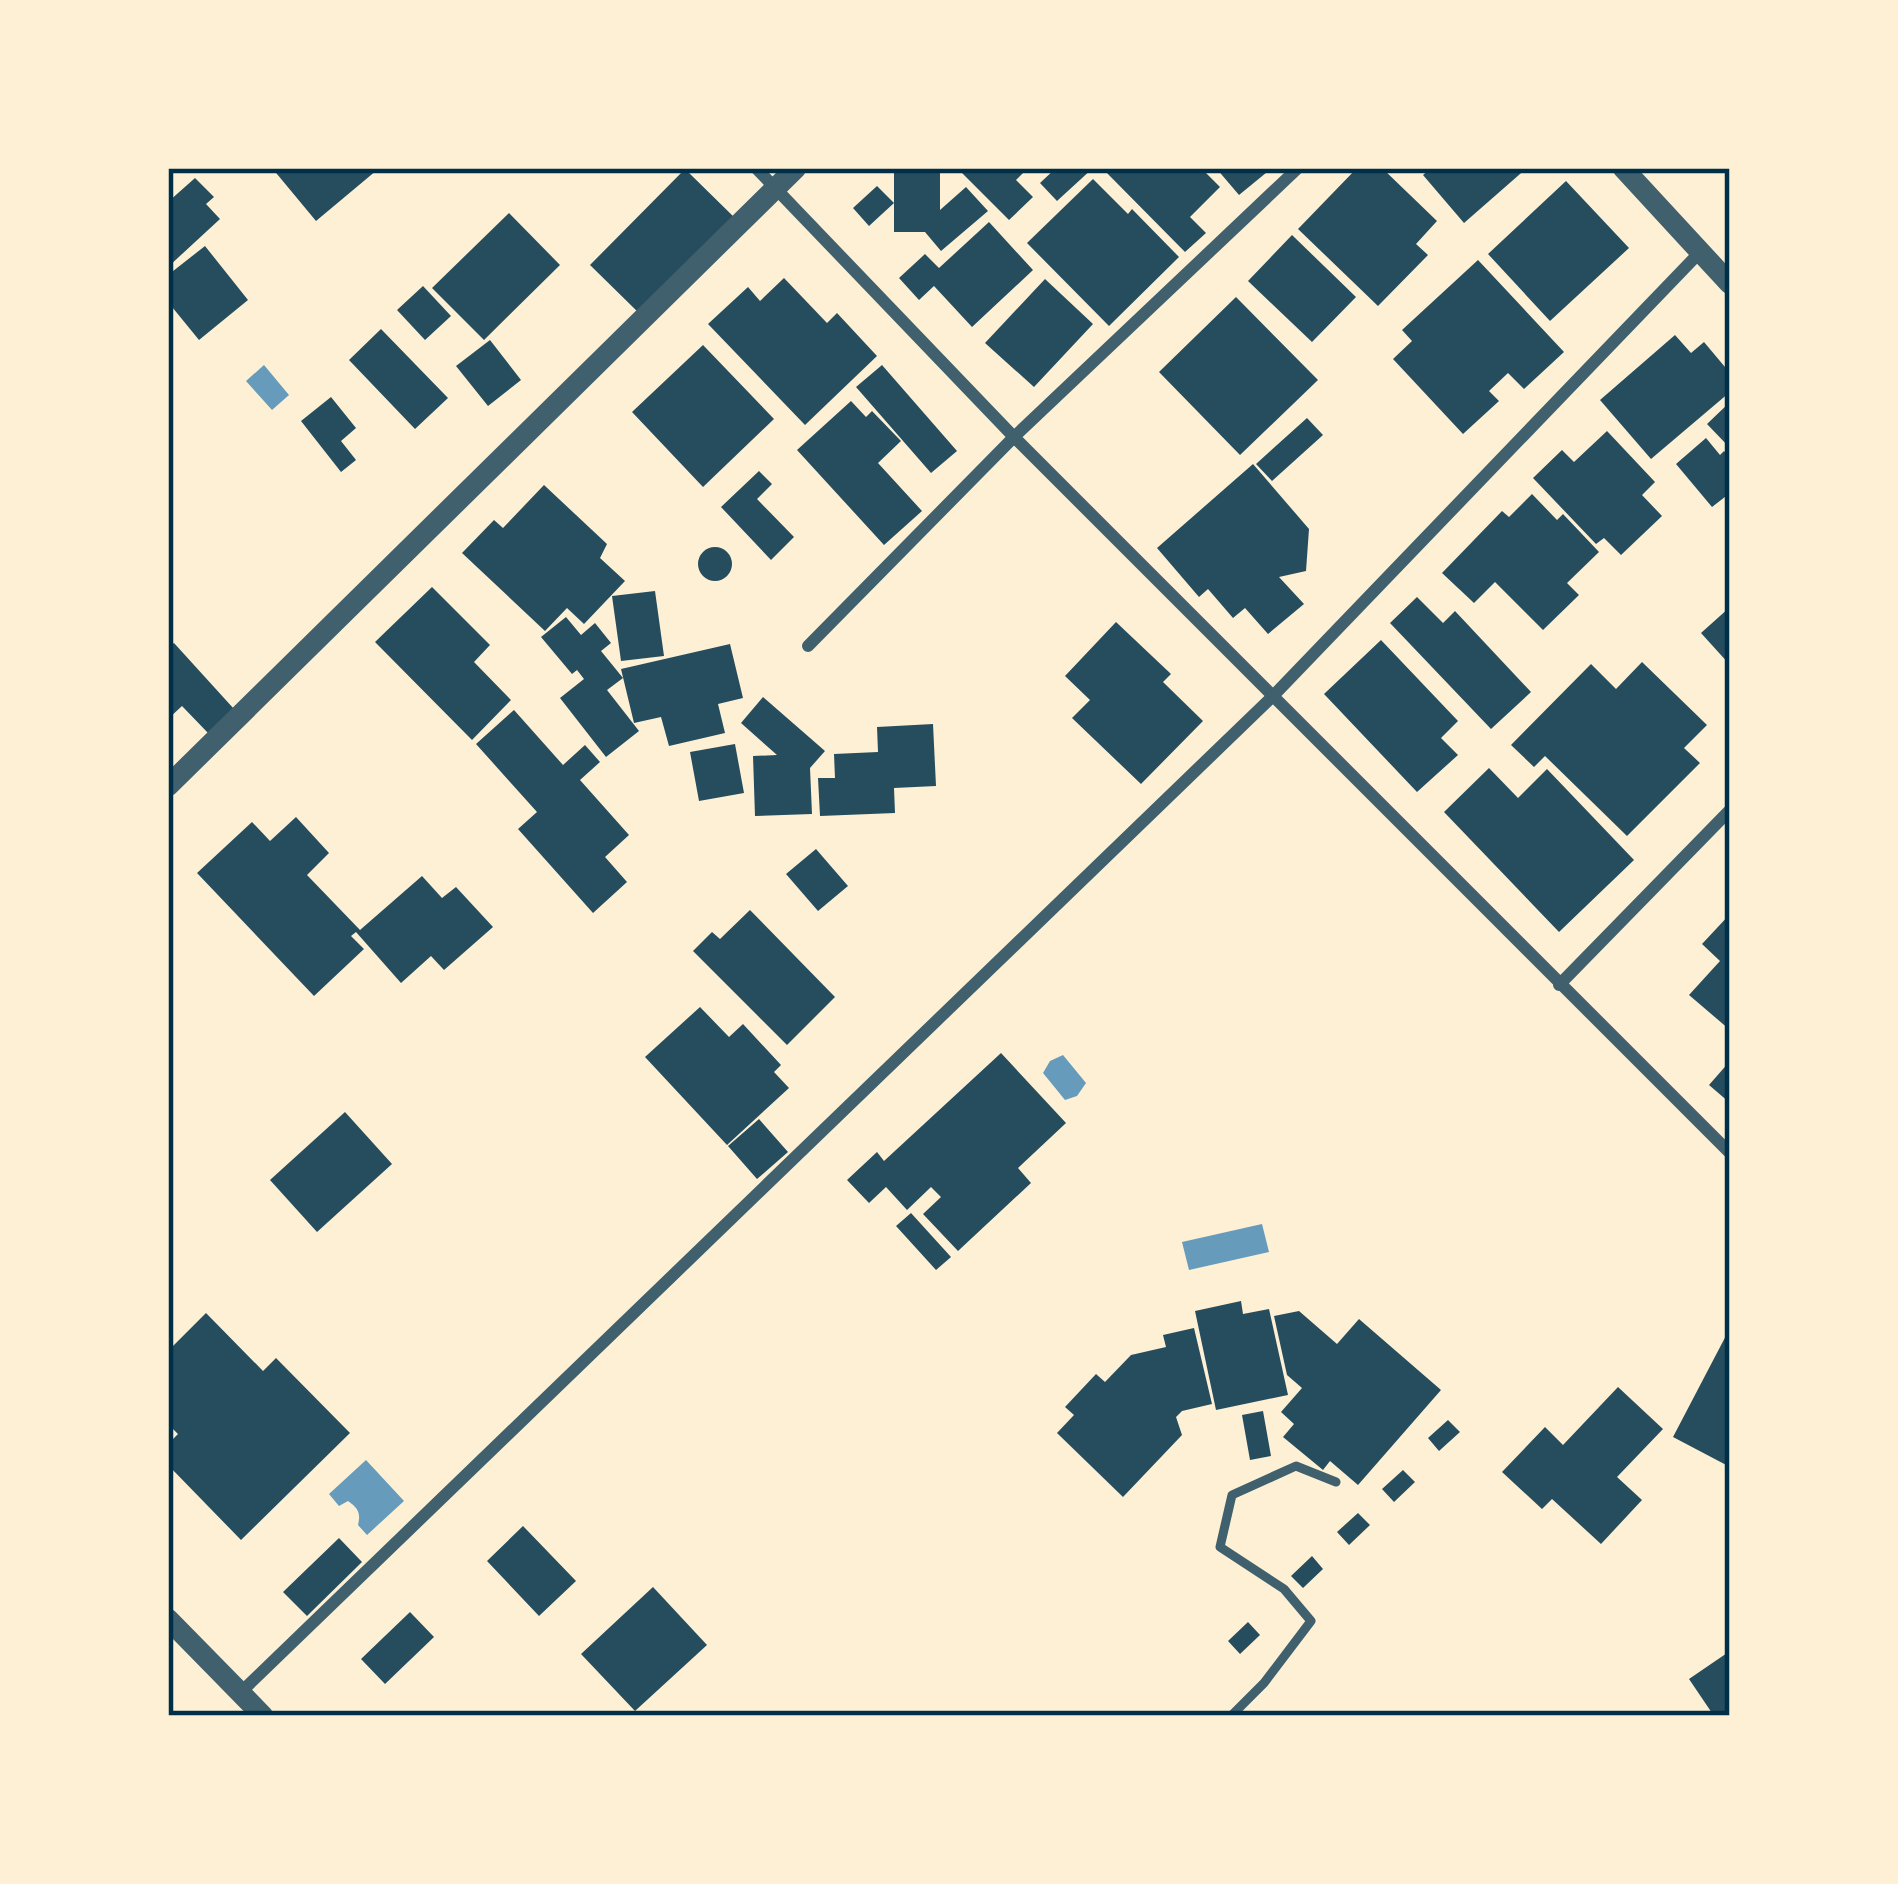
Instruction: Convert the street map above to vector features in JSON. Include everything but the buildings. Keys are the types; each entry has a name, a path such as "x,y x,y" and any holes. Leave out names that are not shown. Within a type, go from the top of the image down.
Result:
{"street":[{"path":"756,168 1014,437 1730,1153"},
{"path":"168,786 796,168"},
{"path":"808,646 1014,437 1298,168"},
{"path":"1623,168 1730,284"},
{"path":"240,1693 1273,696 1701,251"},
{"path":"1558,985 1730,811"},
{"path":"168,1619 263,1716"}],"lane":[{"path":"1231,1716 1264,1683 1311,1621 1284,1589 1220,1547 1232,1495 1295,1466 1336,1482"}],"water":[{"path":"264,365 289,395 272,410 246,381"},
{"path":"1063,1055 1086,1083 1077,1096 1065,1100 1043,1073 1050,1061"},
{"path":"1262,1224 1269,1252 1189,1270 1182,1242"},
{"path":"366,1460 404,1501 367,1535 358,1525 354,1506 348,1501 339,1506 329,1494"}]}
